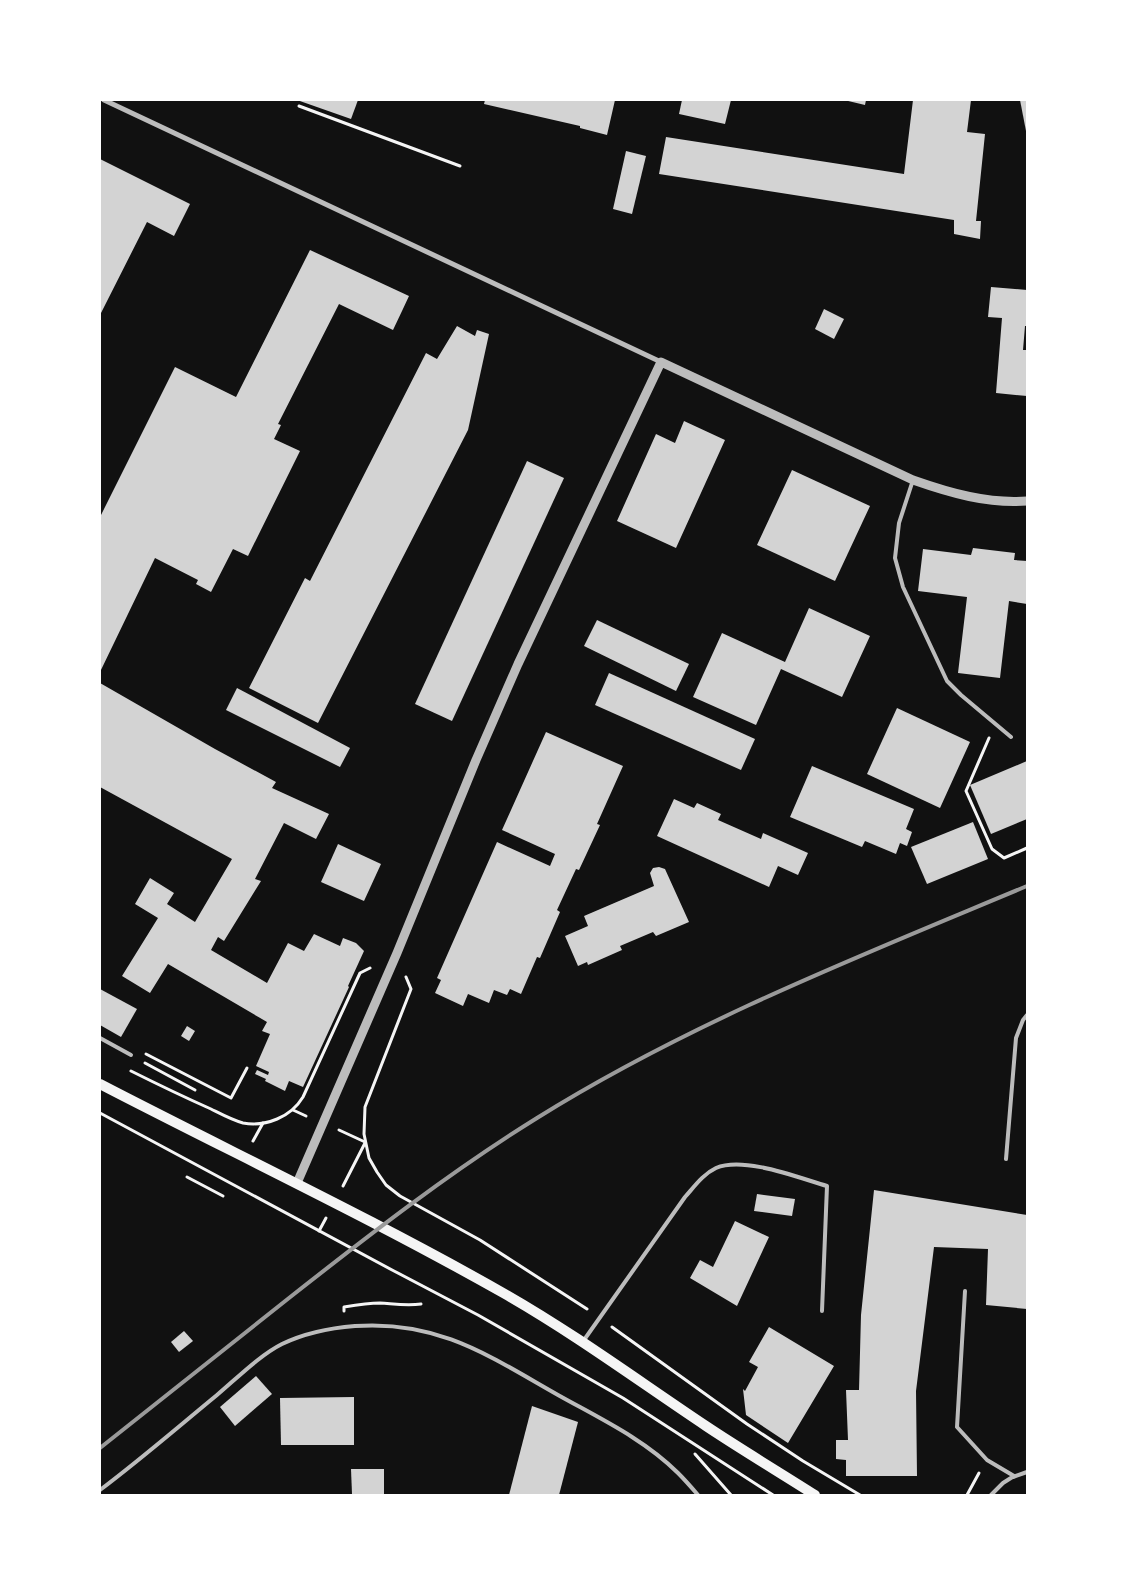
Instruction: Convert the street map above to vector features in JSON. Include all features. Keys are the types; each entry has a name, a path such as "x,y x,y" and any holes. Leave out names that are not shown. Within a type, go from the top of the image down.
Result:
{"main road":[{"path":"100,1084 352,1211 506,1295 583,1342 707,1427 815,1495"}],"street":[{"path":"104,100 914,480 948,492 973,497 1027,501"},
{"path":"297,1184 397,953 476,760 518,664 661,362"}],"lane":[{"path":"914,480 899,523 895,558 903,587 947,681 1011,737"},
{"path":"1006,1159 1016,1038 1027,1015"},
{"path":"100,1038 131,1055"},
{"path":"583,1342 699,1180 716,1168 735,1164 753,1165 827,1186 822,1312"},
{"path":"965,1290 957,1427 987,1460 1014,1476 991,1495"},
{"path":"100,1490 244,1372 280,1345 320,1330 390,1325 445,1336 495,1359 637,1441 678,1472 698,1495"},
{"path":"1009,1479 1027,1472"}],"path":[{"path":"299,106 460,166"},
{"path":"995,724 966,791 992,850 1004,858 1027,848"},
{"path":"129,1070 242,1123 279,1119 300,1103 360,973 397,953 411,989 365,1106 364,1134 366,1142"},
{"path":"125,1052 129,1044 230,1098 247,1068"},
{"path":"131,1055 195,1090"},
{"path":"100,1113 478,1315 623,1398 774,1495"},
{"path":"186,1177 223,1196"},
{"path":"344,1307 380,1303 408,1306 421,1304"},
{"path":"694,1454 731,1495"},
{"path":"967,1495 987,1460"}],"building":[{"path":"297,100 358,100 351,119"},
{"path":"485,100 615,100 607,135 580,128 580,126 484,104"},
{"path":"682,100 731,100 725,124 679,114"},
{"path":"844,100 866,100 865,105"},
{"path":"913,100 971,100 967,132 985,134 976,221 981,221 980,239 954,234 954,220 659,174 666,137 904,174"},
{"path":"1020,100 1027,100 1027,131 1026,131"},
{"path":"626,151 646,156 632,214 613,209"},
{"path":"100,159 190,204 174,236 147,222 100,315"},
{"path":"310,250 409,296 393,330 339,304 278,424 281,425 274,439 300,451 248,556 233,549 211,592 196,584 198,580 155,558 100,672 100,517 175,367 236,397"},
{"path":"991,287 1027,290 1027,326 1025,326 1023,350 1027,350 1027,396 996,393 1002,318 988,317"},
{"path":"824,309 844,319 834,339 815,329"},
{"path":"457,326 475,336 477,330 489,334 468,430 318,723 249,688 305,578 310,581 426,353 437,359"},
{"path":"684,421 725,440 676,548 617,521 656,434 675,443"},
{"path":"527,461 564,478 452,721 415,704"},
{"path":"792,470 870,506 835,581 757,545"},
{"path":"973,548 1015,553 1014,560 1027,561 1027,604 1009,601 1000,678 958,673 967,597 918,591 923,549 971,555"},
{"path":"809,608 870,636 842,697 781,669 756,725 693,697 722,633 785,662"},
{"path":"597,620 689,664 676,691 584,646"},
{"path":"609,673 755,739 741,770 595,705"},
{"path":"100,683 276,782 272,788 329,814 316,839 284,823 255,879 261,881 224,941 218,937 211,950 267,983 288,943 304,951 314,934 340,946 343,938 356,943 364,951 303,1087 289,1081 285,1091 255,1074 257,1070 268,1075 269,1072 256,1066 270,1034 262,1031 267,1022 168,964 150,993 122,976 158,918 135,904 150,878 174,893 167,904 195,922 232,859 100,787"},
{"path":"237,688 350,748 340,767 226,710"},
{"path":"897,708 970,742 940,808 867,774"},
{"path":"546,732 623,766 597,824 600,825 579,870 576,869 557,910 560,912 540,958 537,957 521,994 510,989 507,995 494,990 489,1003 468,994 463,1006 435,993 441,980 437,978 497,842 550,866 555,854 502,830"},
{"path":"1027,761 1027,819 991,834 970,785"},
{"path":"812,766 914,809 906,829 912,832 907,846 900,843 896,854 865,841 862,847 790,817"},
{"path":"674,799 694,808 697,803 721,814 718,820 761,839 763,833 808,853 798,875 778,866 769,887 657,836"},
{"path":"973,822 988,859 927,884 911,847"},
{"path":"338,844 381,864 364,901 321,882"},
{"path":"653,868 665,869 689,922 656,936 653,932 620,946 622,950 588,965 587,962 578,966 565,936 588,926 584,916 654,886 650,873"},
{"path":"100,989 137,1009 121,1037 100,1025"},
{"path":"187,1026 195,1031 189,1041 181,1036"},
{"path":"874,1190 1027,1215 1027,1309 986,1305 988,1249 934,1247 916,1391 917,1476 846,1476 846,1460 836,1459 836,1440 848,1440 846,1390 859,1390 861,1315"},
{"path":"757,1194 795,1199 792,1216 754,1211"},
{"path":"735,1221 769,1237 737,1306 690,1278 700,1260 713,1267"},
{"path":"769,1327 834,1366 788,1443 746,1415 743,1389 745,1391 758,1367 749,1362"},
{"path":"184,1331 193,1341 179,1352 171,1342"},
{"path":"256,1376 272,1394 235,1426 220,1407"},
{"path":"354,1397 354,1445 281,1445 280,1398"},
{"path":"532,1406 578,1422 559,1495 509,1495"},
{"path":"351,1469 384,1469 384,1494 352,1494"}],"railway":[{"path":"100,1448 380,1228 441,1182 537,1118 595,1083 655,1051 777,992 1027,886"}]}
